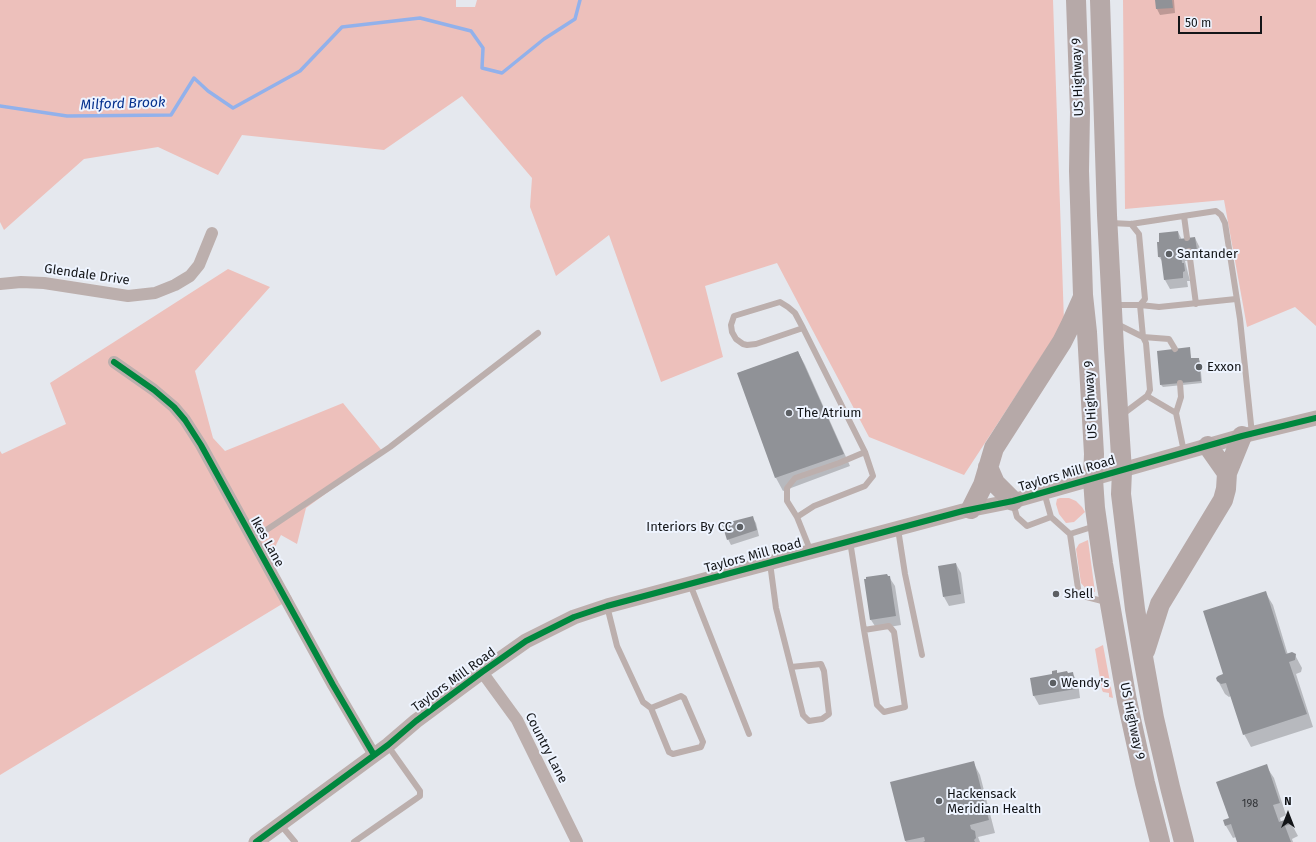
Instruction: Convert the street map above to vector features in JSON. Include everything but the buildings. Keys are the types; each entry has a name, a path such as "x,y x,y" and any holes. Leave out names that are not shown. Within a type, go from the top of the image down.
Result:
{"highway":[{"name":"US Highway 9","path":"1076,0 1080,112 1079,171 1083,295 1087,332 1094,454 1093,479 1097,525 1127,701 1160,842"},
{"name":"US Highway 9","path":"1100,0 1107,222 1122,471 1121,494 1135,609 1143,657 1158,733 1184,842"},
{"path":"971,509 983,485 990,456 994,448 1062,342 1083,295"},
{"path":"1143,657 1160,604 1222,500 1226,489 1228,473 1247,435"},
{"path":"1208,446 1228,473"},
{"path":"988,467 995,484 1013,501"}],"street":[{"name":"Glendale Drive","path":"0,284 21,282 44,283 128,296 155,294 175,286 190,276 199,265 212,233"},
{"name":"Ikes Lane","path":"114,362 154,390 174,407 185,420 201,445 333,685 374,755"},
{"name":"Taylors Mill Road","path":"256,842 526,640 574,617 608,606 850,541 971,509 1013,501 1247,435 1316,418"},
{"name":"Country Lane","path":"482,672 517,720 577,842"}],"lane":[{"path":"1107,222 1131,224 1216,211 1221,215 1225,223 1236,299 1247,435"},
{"path":"1184,216 1187,238"},
{"path":"1118,417 1147,396 1150,390 1146,343 1143,337 1140,305 1145,299 1139,234 1131,224"},
{"path":"1189,251 1196,304"},
{"path":"1112,314 1140,305 1159,307 1236,299"},
{"path":"797,517 814,506 865,486 873,476 865,452 803,328 794,313 780,302 734,316 731,325 732,332 736,339 747,345 756,344 803,328"},
{"path":"1112,314 1143,337 1169,339 1176,349"},
{"path":"253,539 390,447 538,333"},
{"path":"1180,383 1181,398 1176,413 1184,453"},
{"path":"1147,396 1176,413"},
{"path":"811,552 797,517 787,501 787,488 794,478 839,463 865,452"},
{"path":"1044,492 1051,517 1070,534 1079,595 1110,603"},
{"path":"1013,501 1017,517 1027,526 1051,517"},
{"path":"1070,534 1097,525"},
{"path":"898,529 905,574 922,655"},
{"path":"850,541 864,630 877,705 884,712 905,707 894,632 889,626 864,630"},
{"path":"770,563 776,608 790,667 802,715 809,721 822,719 829,714 824,671 821,664 790,667"},
{"path":"690,584 749,734"},
{"path":"608,606 617,646 643,702 651,708 669,752 673,754 701,747 703,742 684,698 681,696 651,708"},
{"path":"354,842 420,796 420,791 388,744"},
{"path":"280,824 295,842"}],"shaded area":[{"path":"0,0 456,0 456,7 475,7 477,0 1053,0 1064,322 964,475 869,437 777,263 705,286 723,357 661,382 609,235 556,276 530,207 532,178 462,96 384,150 242,135 218,175 158,147 84,159 4,230 0,222"},
{"path":"1123,0 1316,0 1316,326 1295,307 1247,327 1224,200 1125,209"},
{"path":"228,269 270,287 195,371 213,438 225,451 343,403 383,452 306,508 297,544 281,535 269,559 292,598 0,775 0,451 2,454 66,424 50,383"},
{"path":"1069,498 1076,501 1085,512 1074,522 1066,523 1059,514 1056,504 1057,499"},
{"path":"1088,540 1095,592 1087,590 1081,583 1076,549 1079,544"},
{"path":"1103,645 1113,698 1109,697 1109,693 1103,692 1102,690 1095,649"}],"waterway":[{"name":"Milford Brook","path":"0,106 67,116 171,115 194,78 208,91 233,108 300,71 342,27 420,18 471,31 483,48 482,68 502,73 544,39 575,19 580,0"}],"cycle path":[{"path":"114,362 154,390 174,407 185,420 201,445 333,685 374,755"},
{"path":"256,842 388,745 416,721 482,672 526,641 574,617 607,606 963,511 1013,501 1242,436 1316,418"}],"place":[{"name":"Santander","path":"1169,254"},
{"name":"Exxon","path":"1199,367"},
{"name":"The Atrium","path":"789,413"},
{"name":"Interiors By CC","path":"740,527"},
{"name":"Shell","path":"1056,594"},
{"name":"Wendy's","path":"1053,683"},
{"name":"Hackensack Meridian Health","path":"939,801"}]}
